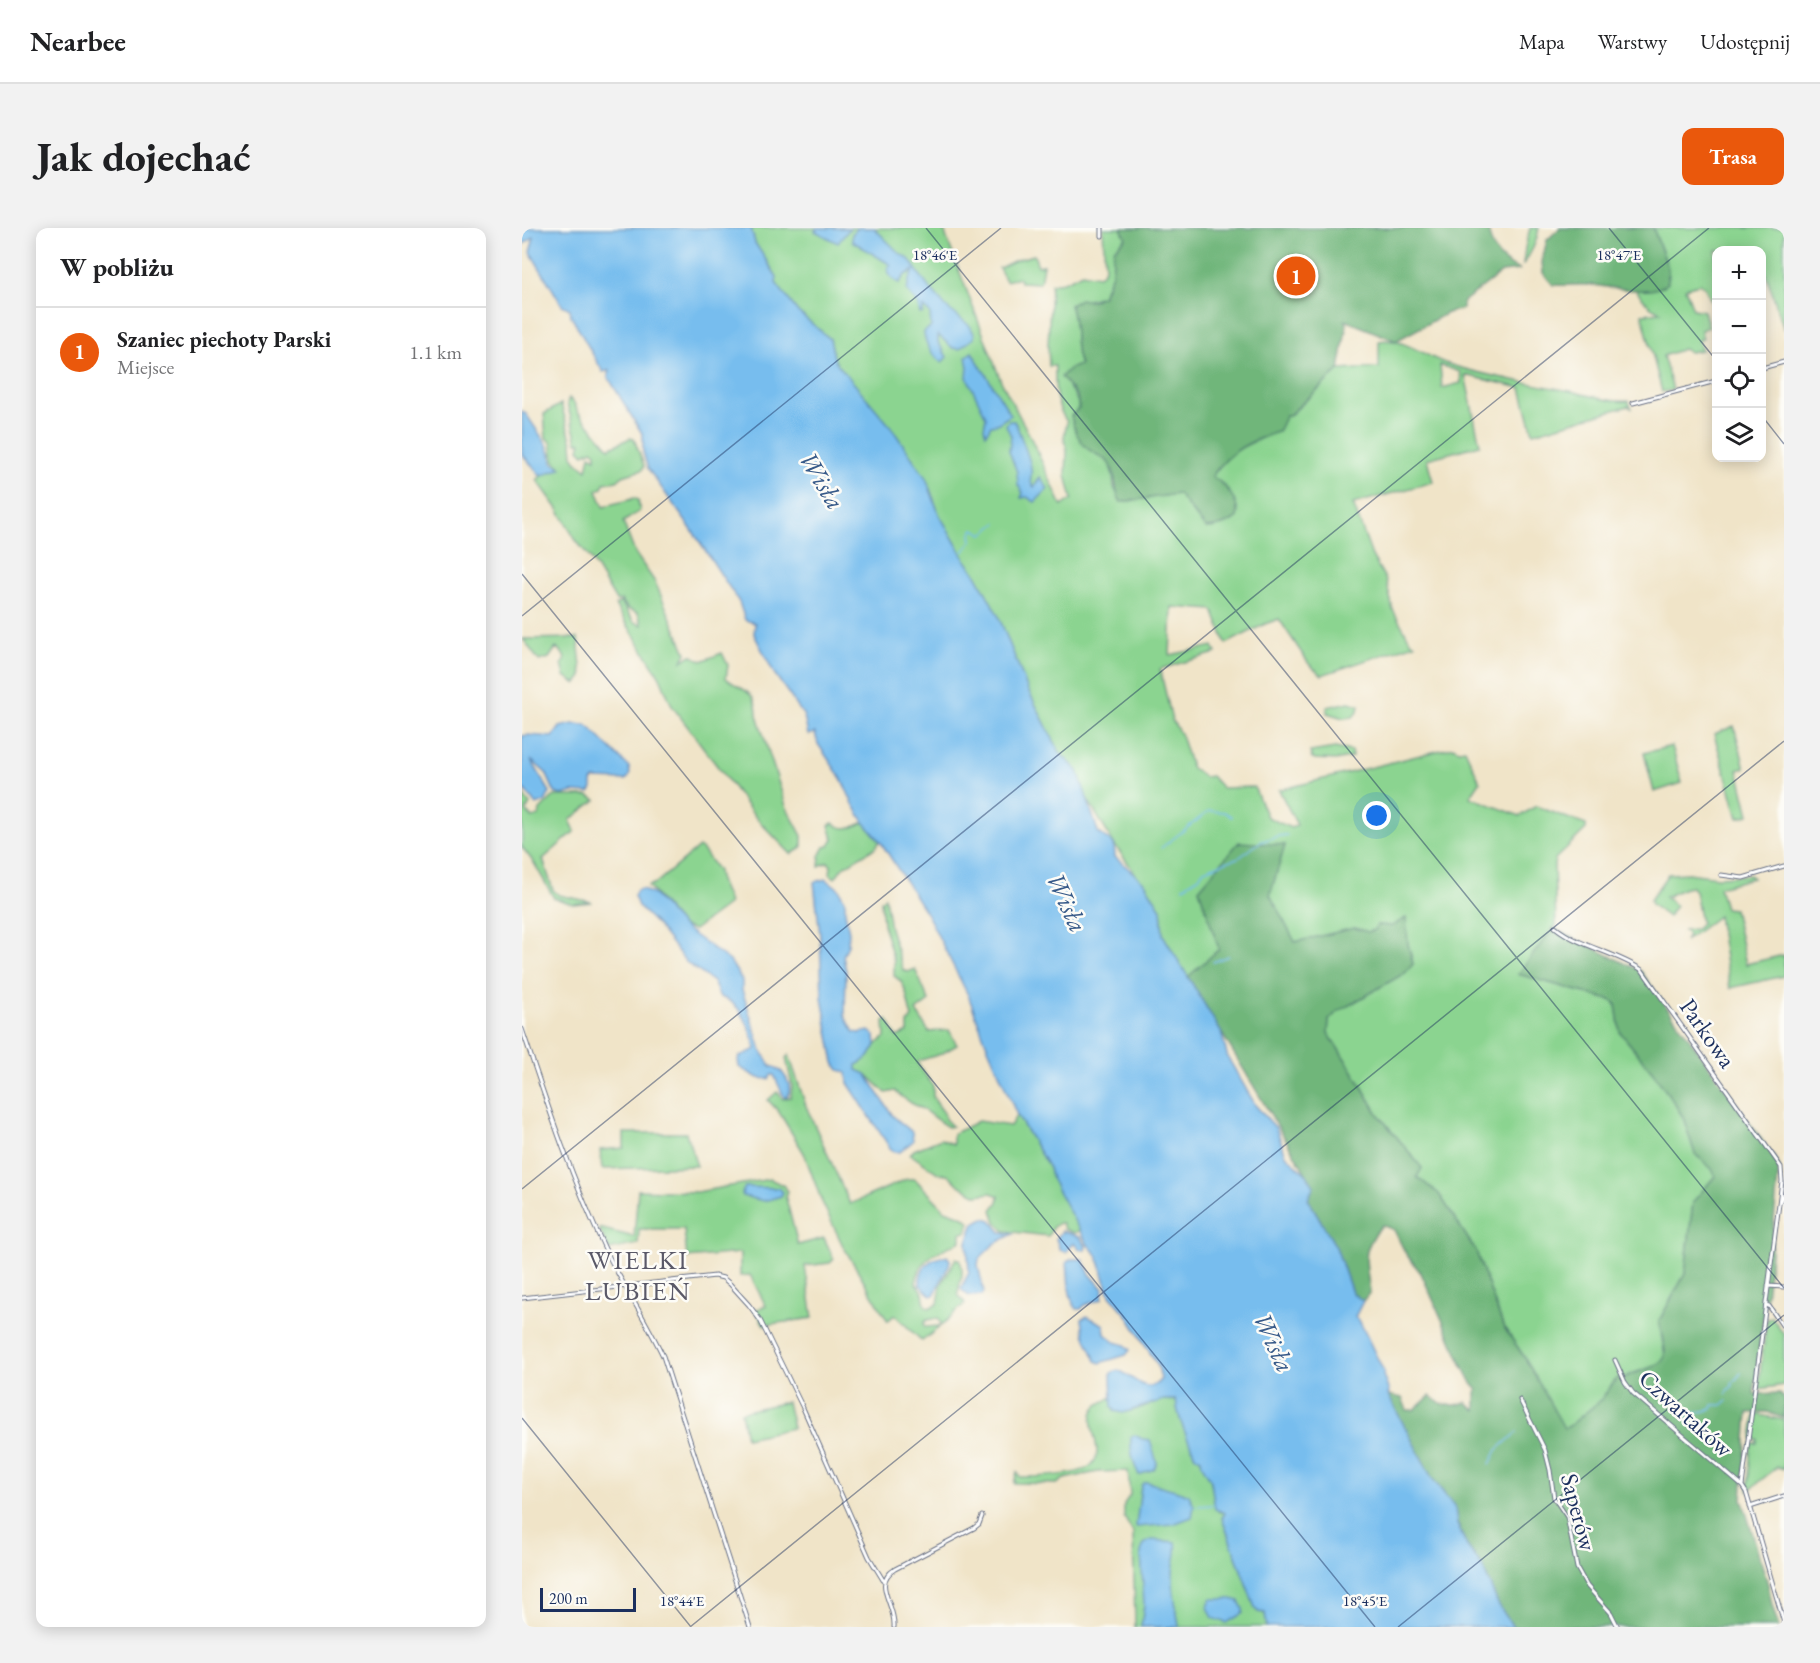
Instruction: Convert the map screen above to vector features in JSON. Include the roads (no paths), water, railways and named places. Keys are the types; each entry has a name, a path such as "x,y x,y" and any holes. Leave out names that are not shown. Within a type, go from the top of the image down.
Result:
{"street":[{"path":"1102,228 1102,236"},
{"path":"1766,367 1784,362"},
{"path":"1634,403 1712,382"},
{"path":"1721,875 1743,878 1784,866"},
{"name":"Parkowa","path":"1555,927 1564,934 1626,960 1642,970 1779,1162 1782,1173 1779,1202 1742,1486"},
{"path":"522,1029 564,1152 595,1227 650,1328 670,1375 750,1627"},
{"path":"1779,1202 1784,1194"},
{"path":"522,1298 715,1276 723,1278 760,1320 804,1408 869,1557 883,1580 893,1611 894,1627"},
{"path":"1768,1286 1784,1287"},
{"path":"1766,1305 1784,1328"},
{"name":"Czwartaków","path":"1615,1360 1633,1393 1742,1486"},
{"name":"Saperów","path":"1520,1400 1545,1450 1554,1498 1568,1517 1577,1569 1587,1586 1611,1613 1618,1627"},
{"path":"1742,1486 1784,1623"},
{"path":"1750,1507 1784,1496"},
{"path":"883,1580 895,1569 974,1528 979,1524 982,1516"}],"water":[{"name":"Wisła","path":"522,228 751,228 755,243 777,277 776,283 798,312 830,339 835,361 891,427 926,478 939,514 998,615 1028,690 1060,753 1078,771 1098,832 1114,844 1115,857 1145,883 1161,909 1163,935 1221,1032 1228,1058 1256,1106 1276,1128 1286,1155 1307,1175 1314,1186 1308,1199 1336,1247 1352,1293 1363,1301 1355,1317 1360,1322 1384,1372 1388,1395 1432,1478 1455,1508 1457,1524 1467,1546 1482,1566 1498,1604 1513,1627 1267,1627 1265,1613 1258,1612 1255,1608 1222,1518 1225,1513 1215,1509 1211,1481 1201,1459 1195,1456 1181,1422 1176,1400 1163,1400 1123,1413 1115,1411 1112,1406 1111,1373 1118,1370 1140,1384 1151,1386 1161,1379 1158,1366 1127,1315 1110,1295 1097,1255 1088,1245 1052,1180 1049,1168 1017,1115 968,995 928,916 880,841 864,822 841,778 818,744 815,733 808,735 804,716 774,673 754,634 755,623 745,620 739,602 694,533 648,469 643,452 643,435 608,377 610,370 603,372 571,316 570,309 562,305 530,252 534,237 522,245"},
{"path":"817,228 850,228 838,243 815,231"},
{"path":"858,228 874,228 899,253 909,259 946,307 970,326 974,338 959,349 953,348 938,335 938,342 947,357 942,362 935,357 924,336 924,332 931,327 930,313 923,307 923,313 920,314 918,304 907,291 914,270 905,275 899,283 895,281 888,271 891,265 852,241 852,234"},
{"path":"972,352 1011,415 991,425 986,434 984,428 986,417 967,377 966,357"},
{"path":"522,411 547,445 553,463 561,468 541,476 522,454"},
{"path":"1009,421 1014,421 1017,426 1025,448 1031,465 1032,485 1034,487 1040,477 1048,489 1035,502 1027,497 1021,498 1023,493 1018,485 1017,472 1009,451 1011,436 1006,425"},
{"path":"573,724 586,725 590,728 629,767 629,776 625,780 594,779 589,793 573,792 562,795 555,793 546,773 531,760 550,792 545,802 536,805 525,790 522,791 522,736 553,737 560,727"},
{"path":"826,879 839,889 845,902 849,932 848,945 843,956 846,971 845,1015 854,1032 869,1031 875,1036 876,1045 869,1057 857,1065 857,1070 866,1074 893,1116 912,1132 913,1141 900,1152 895,1152 890,1148 848,1083 847,1073 839,1070 834,1063 822,998 820,935 814,882"},
{"path":"642,889 654,895 682,926 730,961 742,980 742,990 761,1050 771,1066 784,1074 786,1078 789,1088 787,1097 784,1097 774,1075 771,1075 769,1079 758,1078 739,1067 740,1056 756,1049 744,1017 734,1004 720,997 713,982 686,962 657,925 638,906 634,896 637,890"},
{"path":"745,1187 778,1188 783,1192 781,1196 764,1201 743,1196"},
{"path":"984,1218 991,1220 1001,1232 1013,1234 994,1244 979,1259 978,1265 984,1292 982,1295 969,1296 961,1289 969,1272 967,1242 974,1223"},
{"path":"1062,1231 1080,1237 1086,1246 1085,1250 1073,1243 1066,1252 1060,1250 1056,1239"},
{"path":"947,1256 950,1260 949,1265 934,1295 931,1296 920,1285 921,1273 931,1261"},
{"path":"1071,1259 1082,1259 1090,1274 1103,1289 1102,1299 1085,1305 1081,1309 1077,1309 1070,1293 1067,1262"},
{"path":"1087,1316 1104,1325 1105,1334 1130,1350 1126,1355 1100,1363 1096,1361 1084,1334 1082,1319"},
{"path":"1135,1435 1150,1440 1157,1463 1154,1469 1139,1475 1131,1446 1131,1437"},
{"path":"1147,1482 1189,1495 1194,1506 1192,1517 1173,1524 1136,1527 1141,1486"},
{"path":"1151,1540 1176,1542 1173,1582 1179,1627 1141,1627 1144,1605 1141,1552 1144,1544"},
{"path":"1211,1599 1239,1601 1243,1613 1227,1623 1213,1618 1208,1607"}],"waterway":[{"path":"963,552 972,541 971,534 974,529 983,534 997,523"},
{"path":"1161,848 1209,811 1224,812 1232,817"},
{"path":"1183,887 1198,878 1204,870 1240,857 1260,842 1287,835"},
{"path":"1213,962 1228,956"},
{"path":"1726,1395 1741,1373"},
{"path":"1683,1416 1712,1409 1713,1405 1722,1405 1727,1401"},
{"path":"1490,1464 1497,1450 1517,1432"},
{"path":"1194,1506 1214,1505"},
{"path":"1571,1522 1583,1520"}],"place":[{"name":"Szaniec piechoty Parski","path":"1296,276"}],"district":[{"name":"WIELKI LUBIEŃ","path":"638,1274"}]}
